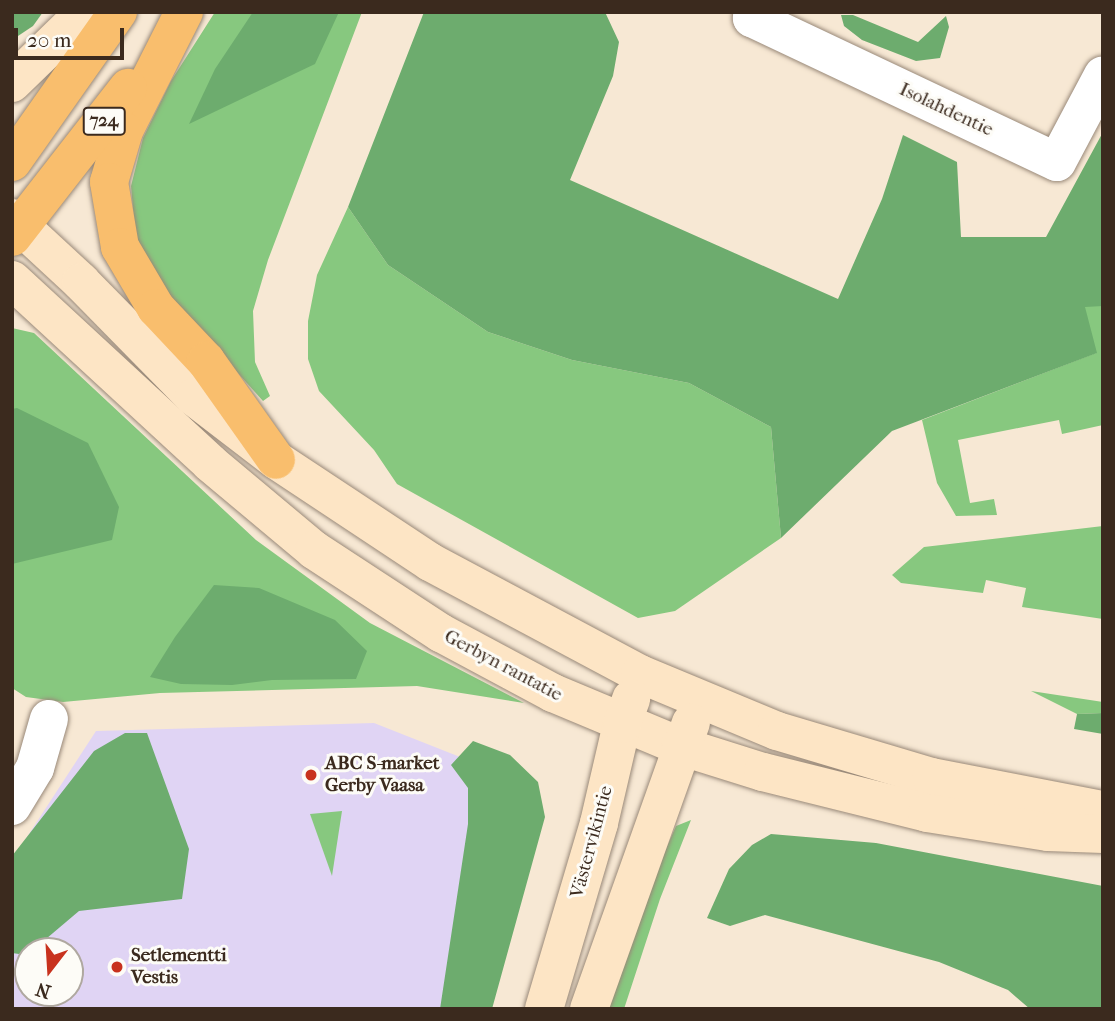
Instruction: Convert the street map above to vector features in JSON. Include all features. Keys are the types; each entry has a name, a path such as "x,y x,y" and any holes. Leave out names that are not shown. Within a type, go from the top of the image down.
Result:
{"main road":[{"path":"12,82 85,12"},
{"name":"724","path":"12,162 118,12"},
{"path":"183,12 124,131 109,183 120,247 156,308 206,361 276,460"},
{"name":"724","path":"15,227 114,107 183,12"},
{"path":"15,227 194,397 276,460 430,562 640,674 700,702 795,737 931,777 1103,810"},
{"name":"Gerbyn rantatie","path":"12,280 210,463 314,550 441,633 553,693 680,746 763,772 927,813 1048,832 1103,834"},
{"name":"Västervikintie","path":"544,1009 599,823 622,724 640,674"},
{"path":"589,1009 680,746 700,702"}],"street":[{"name":"Isolahdentie","path":"755,12 752,18 1057,162 1103,75"},
{"path":"12,806 35,768 49,719"}],"shaded area":[{"path":"374,723 488,768 453,1009 12,1009 12,860 96,731"}],"green space":[{"path":"12,12 43,12 33,26 12,40"},
{"path":"215,12 362,12 268,260 253,311 255,362 270,396 263,401 169,296 136,242 131,186 143,138 171,81"},
{"path":"253,12 339,12 315,64 189,124 215,69"},
{"path":"424,12 605,12 619,42 613,76 570,180 838,299 882,199 903,135 957,162 961,237 1046,237 1103,132 1103,306 1085,307 1097,353 892,431 781,538 771,427 689,383 572,360 488,332 388,265 348,207"},
{"path":"841,15 853,15 918,42 946,16 949,27 940,58 916,61 862,40 844,26"},
{"path":"348,207 388,265 488,332 572,360 689,383 771,427 781,538 675,611 638,618 397,484 374,450 319,391 308,359 308,321 317,275"},
{"path":"1084,306 1103,306 1103,425 1062,434 1059,420 958,440 970,503 994,499 997,515 956,516 937,483 922,420 1096,353"},
{"path":"12,328 34,333 256,540 370,623 524,703 417,686 160,693 63,702 26,697 12,688"},
{"path":"17,408 88,443 119,507 112,540 12,564 12,409"},
{"path":"1103,526 1103,619 1022,607 1026,588 986,580 983,593 901,583 892,575 924,547"},
{"path":"214,585 259,588 335,620 367,651 356,679 272,680 232,685 181,684 150,677 175,637"},
{"path":"1031,691 1103,702 1103,713 1077,714"},
{"path":"1103,713 1103,734 1074,729 1077,714"},
{"path":"125,733 147,733 189,849 182,899 79,911 48,937 14,937 12,953 12,856 94,751"},
{"path":"473,741 510,755 538,782 545,817 492,1009 440,1009 468,824 468,788 451,765"},
{"path":"342,811 332,876 310,814"},
{"path":"691,820 660,899 624,1009 609,1009 645,897 676,826"},
{"path":"771,834 876,843 1103,886 1103,1009 1030,1009 1008,990 939,962 765,915 730,926 707,918 729,869 752,845"}],"place":[{"name":"ABC S-market Gerby Vaasa","path":"311,775"},
{"name":"Setlementti Vestis","path":"117,967"}]}
